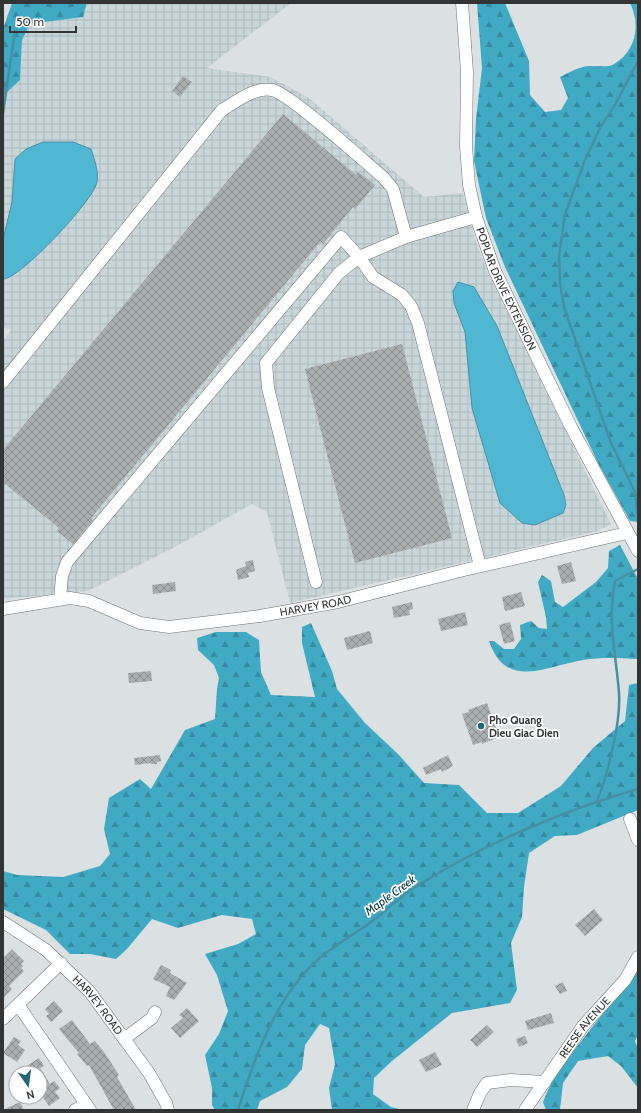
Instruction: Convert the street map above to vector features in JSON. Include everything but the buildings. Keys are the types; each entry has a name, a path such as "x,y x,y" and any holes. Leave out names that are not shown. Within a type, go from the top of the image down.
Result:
{"street":[{"name":"POPLAR DRIVE EXTENSION","path":"462,3 467,72 467,166 476,217 495,271 570,425 638,551"},
{"path":"3,382 222,110 250,93 273,90 294,104 383,177 393,189 406,237"},
{"path":"316,582 268,388 266,363 339,273 358,257 406,237 476,217"},
{"path":"60,599 62,576 67,562 342,237 373,277 402,295 411,306 418,323 480,566"},
{"name":"HARVEY ROAD","path":"3,609 60,599 89,601 140,623 169,627 260,616 312,607 480,566 628,533"},
{"path":"630,819 638,840"},
{"name":"HARVEY ROAD","path":"3,922 26,935 46,950 90,992 149,1073 166,1103 168,1110"},
{"name":"REESE AVENUE","path":"525,1110 532,1104 583,1026 625,980 638,957"},
{"path":"3,1019 19,1006 61,963"},
{"path":"19,1006 84,1108"},
{"path":"124,1039 152,1018 155,1012"},
{"path":"473,1110 480,1093 488,1083 512,1080 545,1082"}],"shaded area":[{"path":"87,3 291,3 207,68 271,77 309,98 424,197 463,193 475,239 485,265 611,524 598,531 290,603 267,512 252,504 173,548 88,591 3,599 3,341 11,330 3,327 3,113 6,93 20,80 22,40 30,24 83,17"},
{"path":"43,142 73,142 91,149 97,169 97,182 84,204 55,237 24,267 12,276 3,279 3,240 12,202 15,159 26,149"},
{"path":"458,282 474,287 497,326 564,495 566,505 563,513 535,525 522,523 500,503 472,408 465,332 454,303 453,291"}],"green space":[{"path":"12,3 87,3 83,17 30,24 22,40 20,80 3,96 3,29"},
{"path":"477,3 505,3 529,61 530,95 545,112 561,110 568,98 560,77 583,67 614,64 627,52 632,45 636,29 630,3 638,3 638,522 630,521 599,465 505,267 486,218 474,161 476,119 482,68"},
{"path":"620,545 638,579 638,659 590,659 528,672 516,671 506,666 496,656 489,641 494,641 504,649 514,649 521,639 520,625 531,621 539,628 547,629 546,617 538,582 542,575 551,581 555,602 563,607 596,582 608,568 609,551"},
{"path":"311,623 332,671 337,689 365,723 398,754 424,783 459,785 487,813 518,813 561,786 593,748 625,721 629,685 638,683 638,810 577,835 555,836 529,853 524,887 522,917 511,943 517,990 510,1003 452,1013 392,1061 374,1078 373,1094 391,1107 403,1110 332,1110 329,1088 335,1064 329,1028 320,1024 305,1045 302,1069 287,1087 260,1101 257,1110 215,1110 212,1105 212,1088 205,1055 219,1034 228,1011 217,975 205,954 238,944 256,934 252,919 222,915 178,928 152,919 127,949 116,959 90,954 70,954 46,930 3,909 3,871 17,875 63,877 100,866 110,854 104,829 109,798 140,779 151,789 185,730 215,719 219,678 214,665 198,650 197,638 216,632 246,632 259,640 261,672 271,695 315,697 302,643 302,627"},
{"path":"638,963 638,1035 635,1041 638,1049 638,1088 621,1066 608,1056 578,1061 563,1083 560,1110 546,1110 543,1102 554,1076 615,998"}],"waterway":[{"path":"3,113 15,31"},
{"path":"638,61 616,103 600,128 585,160 565,214 559,256 560,283 564,307 611,443 635,492 638,515"},
{"path":"597,801 613,748 618,719 619,693 612,624 615,581 638,569"},
{"name":"Maple Creek","path":"238,1110 256,1058 271,1024 290,992 301,977 323,955 367,925 410,890 468,856 553,818 638,789"}],"place":[{"name":"Pho Quang Dieu Giac Dien","path":"481,726"}]}
